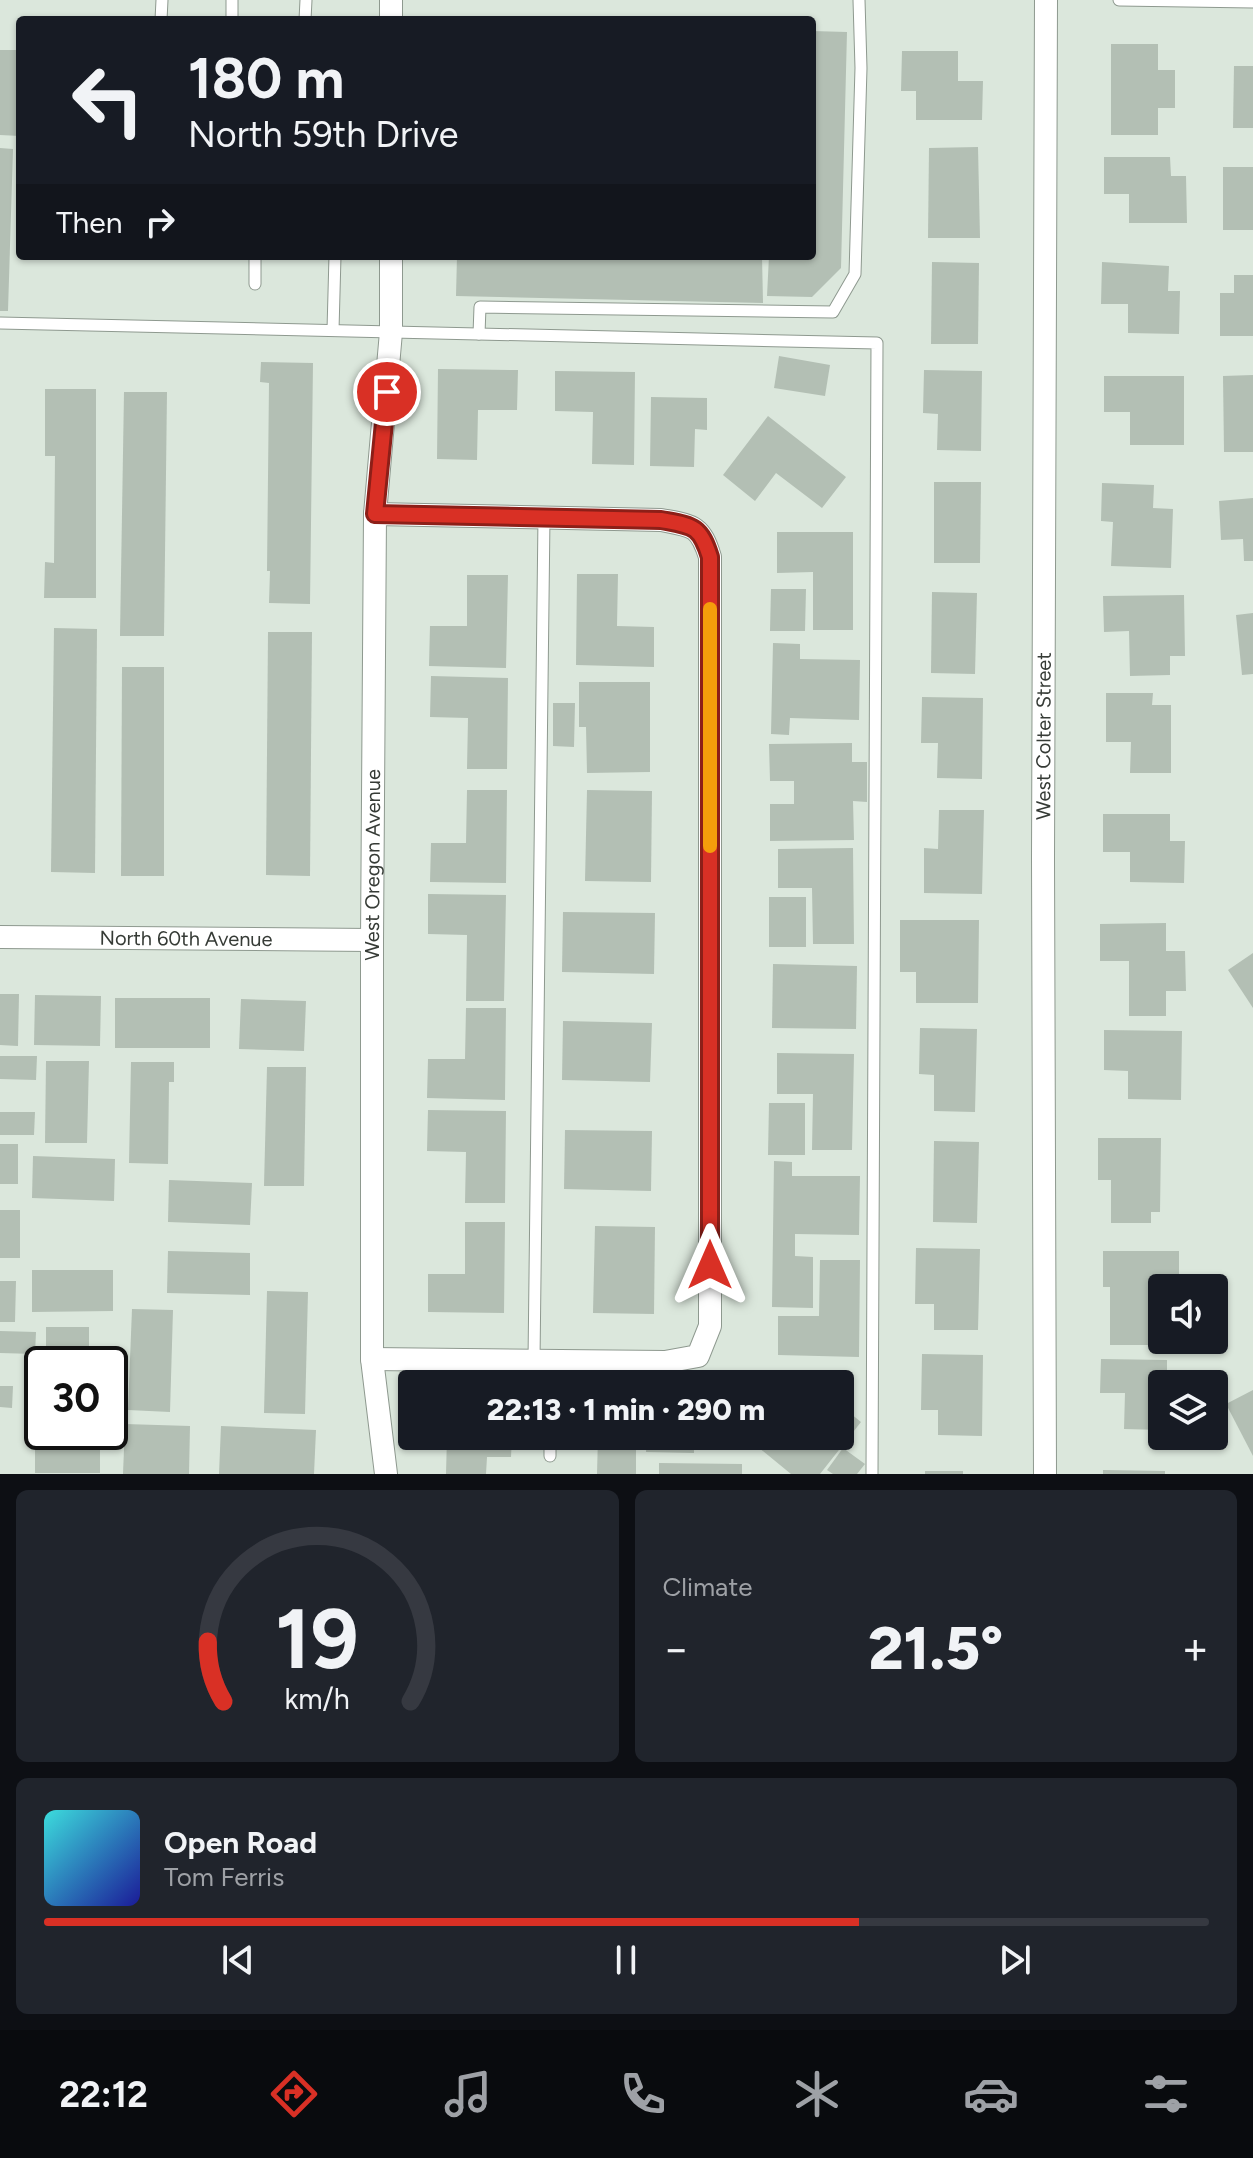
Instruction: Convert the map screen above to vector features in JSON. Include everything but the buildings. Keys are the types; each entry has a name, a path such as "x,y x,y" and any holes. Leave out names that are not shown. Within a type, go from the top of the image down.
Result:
{"street":[{"name":"West Colter Street","path":"1045,1474 1043,844 1046,0"},
{"name":"West Oregon Avenue","path":"386,1474 372,1359 372,940 375,514 391,332 391,260"},
{"path":"372,1359 665,1362 698,1356 710,1326 710,557 703,536 687,525 661,520 375,514"},
{"name":"North 60th Avenue","path":"0,937 372,940"}],"lane":[{"path":"479,334 480,307 833,312 855,274 861,68 859,0"},
{"path":"1119,0 1253,2"},
{"path":"255,260 255,284"},
{"path":"333,330 335,260"},
{"path":"0,323 877,343 872,1474"},
{"path":"544,517 542,1361 545,1370"},
{"path":"550,1450 550,1456"}],"slow traffic":[{"path":"710,609 710,846"}],"route":[{"path":"387,392 375,514 661,520 687,525 703,536 710,557 710,1265"}]}
